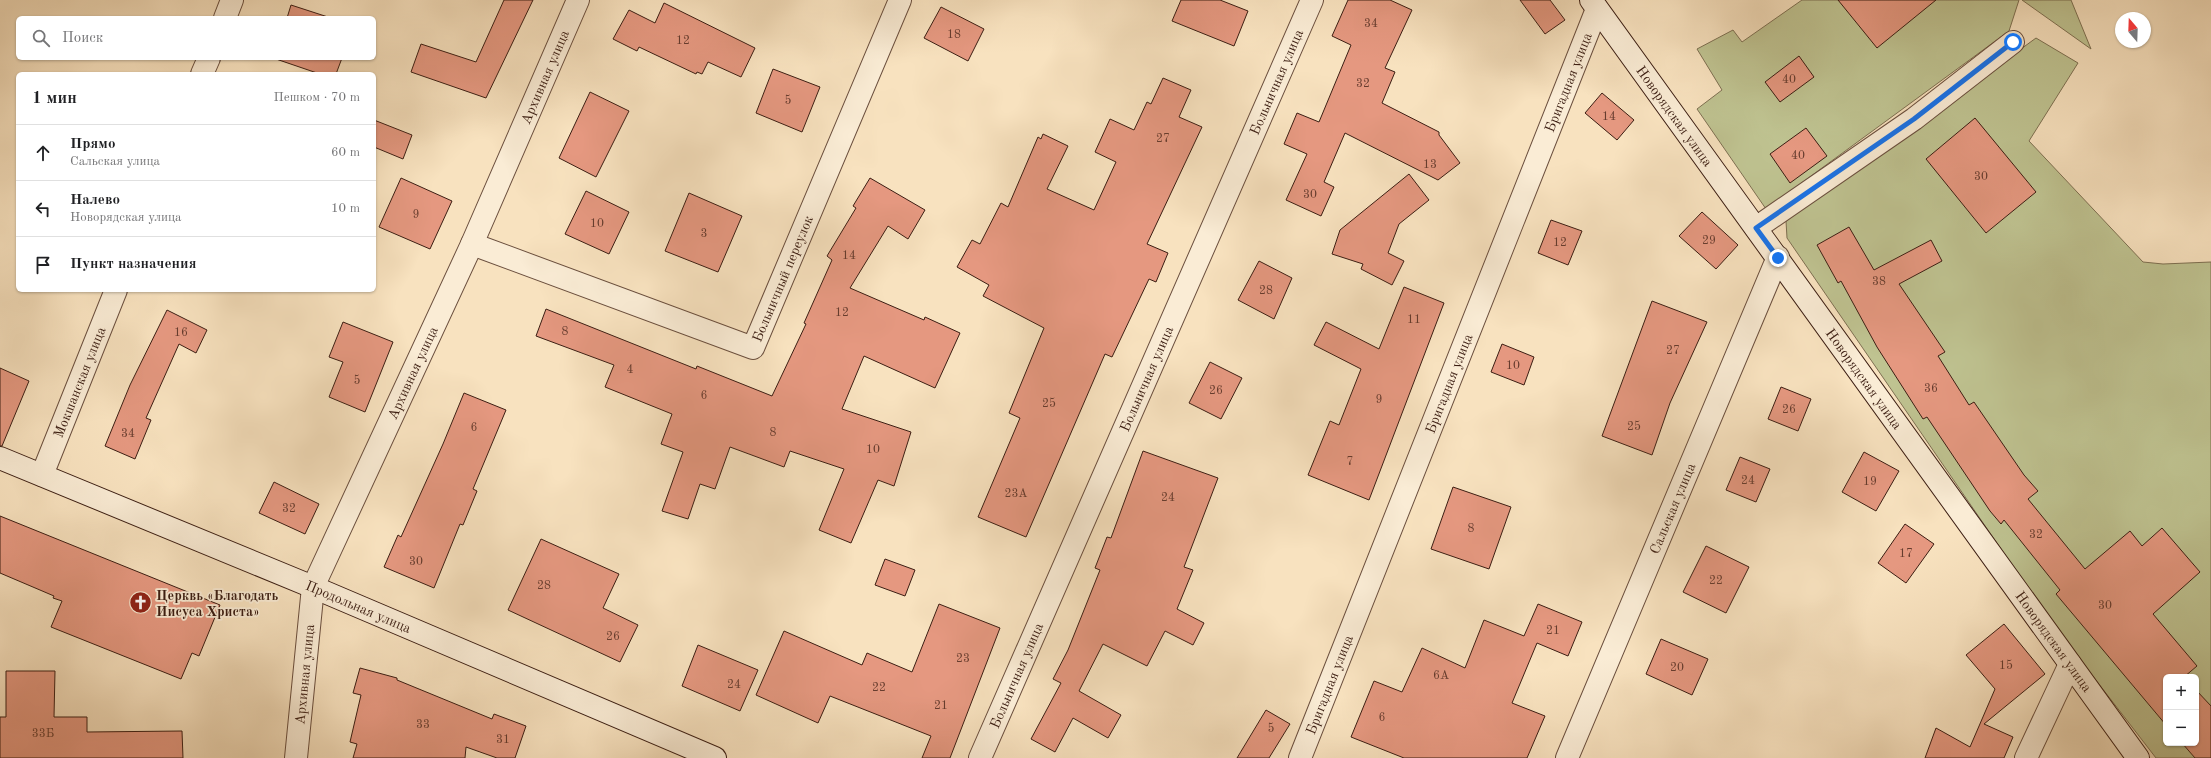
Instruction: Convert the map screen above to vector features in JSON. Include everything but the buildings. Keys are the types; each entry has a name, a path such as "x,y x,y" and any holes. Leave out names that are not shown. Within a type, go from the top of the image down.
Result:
{"street":[{"path":"226,16 232,0"},
{"name":"Архивная улица","path":"296,758 313,587 472,244 578,0"},
{"name":"Больничный переулок","path":"472,244 753,348 900,0"},
{"name":"Больничная улица","path":"980,758 1312,0"},
{"name":"Новорядская улица","path":"1594,4 2138,758"},
{"name":"Бригадная улица","path":"1300,758 1594,4"},
{"path":"1756,228 1914,119 2013,42"},
{"path":"203,72 208,60"},
{"name":"Сальская улица","path":"1566,758 1778,258"},
{"name":"Мокшанская улица","path":"42,475 115,292"},
{"name":"Продольная улица","path":"0,458 313,587 715,758"},
{"path":"2026,758 2070,664"}],"green space":[{"path":"1802,0 2019,0 2009,31 1766,209 1697,109 1722,90 1697,49 1733,30 1742,42"},
{"path":"2022,0 2071,0 2091,49"},
{"path":"2036,38 2078,63 2029,141 2143,262 2163,264 2211,262 2211,758 2156,758 2054,626 1787,238 1786,221"}],"place":[{"name":"Церквь «Благодать Иисуса Христа»","path":"141,603"}],"route":[{"path":"1778,258 1756,228 1914,119 2013,42"}]}
